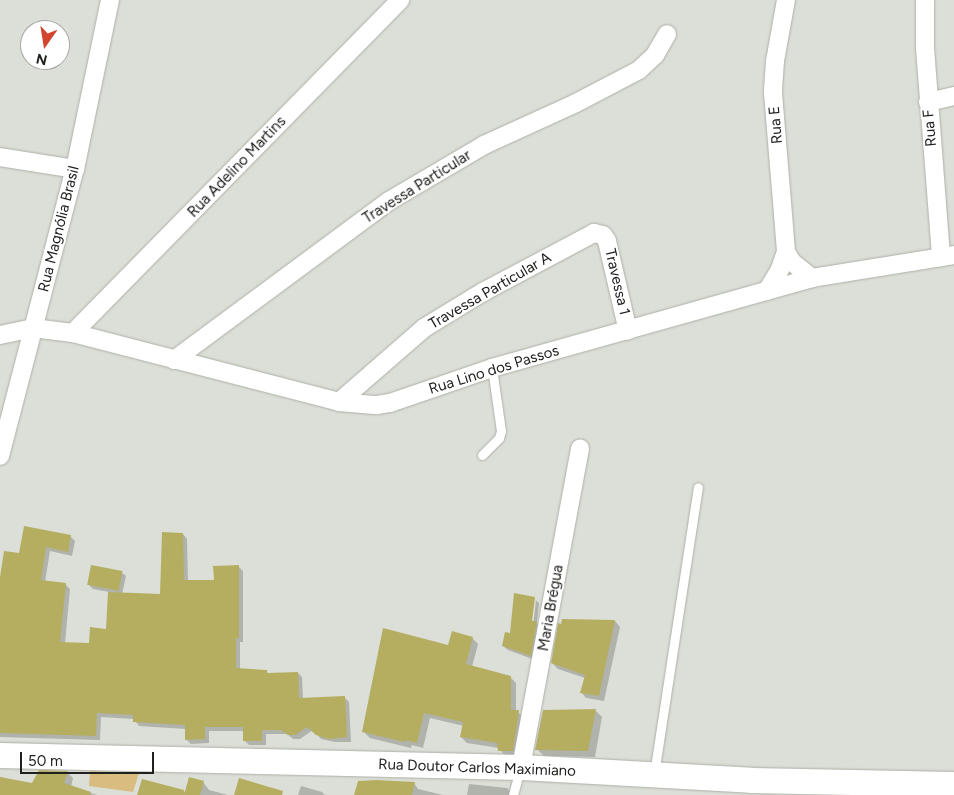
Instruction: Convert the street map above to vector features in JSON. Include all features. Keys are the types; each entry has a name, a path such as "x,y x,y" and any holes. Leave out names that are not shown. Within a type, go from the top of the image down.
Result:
{"main road":[{"name":"Rua Doutor Carlos Maximiano","path":"0,755 521,767 654,775 749,787 954,784"}],"street":[{"name":"Rua Magnólia Brasil","path":"0,456 75,169 110,0"},
{"name":"Rua Adelino Martins","path":"73,333 400,0"},
{"name":"Rua E","path":"767,291 780,268 786,252 773,93 775,61 786,0"},
{"name":"Rua F","path":"925,0 928,102 947,256"},
{"name":"Travessa Particular","path":"174,360 389,201 484,145 576,103 639,70 655,55 667,34"},
{"path":"928,102 954,96"},
{"path":"0,157 75,169"},
{"name":"Travessa Particular A","path":"339,402 424,328 483,292 594,233 603,235"},
{"name":"Travessa 1","path":"603,235 607,241 628,331"},
{"path":"786,252 792,262 812,278"},
{"name":"Rua Lino dos Passos","path":"0,335 33,328 73,333 339,402 390,403 492,368 812,278 947,256"},
{"name":"Maria Brégua","path":"521,767 580,448"}],"lane":[{"path":"482,455 499,438 501,431 492,368"},
{"path":"654,775 698,488"},
{"path":"513,795 521,767"}],"shaded area":[{"path":"90,771 139,773 133,792 89,786"}],"building":[{"path":"24,526 71,535 68,552 46,547 41,580 66,583 60,642 89,643 90,627 106,629 108,592 160,594 162,532 183,533 184,580 214,580 213,566 239,565 239,638 236,638 236,668 267,670 267,673 298,672 299,698 345,696 347,737 329,739 316,735 307,727 295,735 288,735 281,730 262,730 262,741 243,741 243,727 205,727 205,739 185,740 185,725 133,722 133,715 97,713 96,736 0,733 0,577 4,551 19,553"},
{"path":"91,565 122,571 119,591 87,585"},
{"path":"514,593 535,597 532,621 537,621 531,656 502,646 505,632 510,633"},
{"path":"562,619 615,620 599,696 580,693 585,675 551,663 558,623 561,624"},
{"path":"383,628 448,645 452,631 473,637 466,664 511,676 511,710 519,710 513,751 498,751 497,743 460,737 463,722 424,713 417,743 362,732"},
{"path":"596,709 588,751 535,750 543,710"},
{"path":"39,770 68,771 64,783 91,792 90,795 0,795 0,777 32,783"},
{"path":"189,777 204,781 200,795 184,795"},
{"path":"239,778 283,791 282,795 234,795"},
{"path":"142,779 184,790 184,795 137,795"},
{"path":"358,781 415,782 412,795 354,795"}]}
